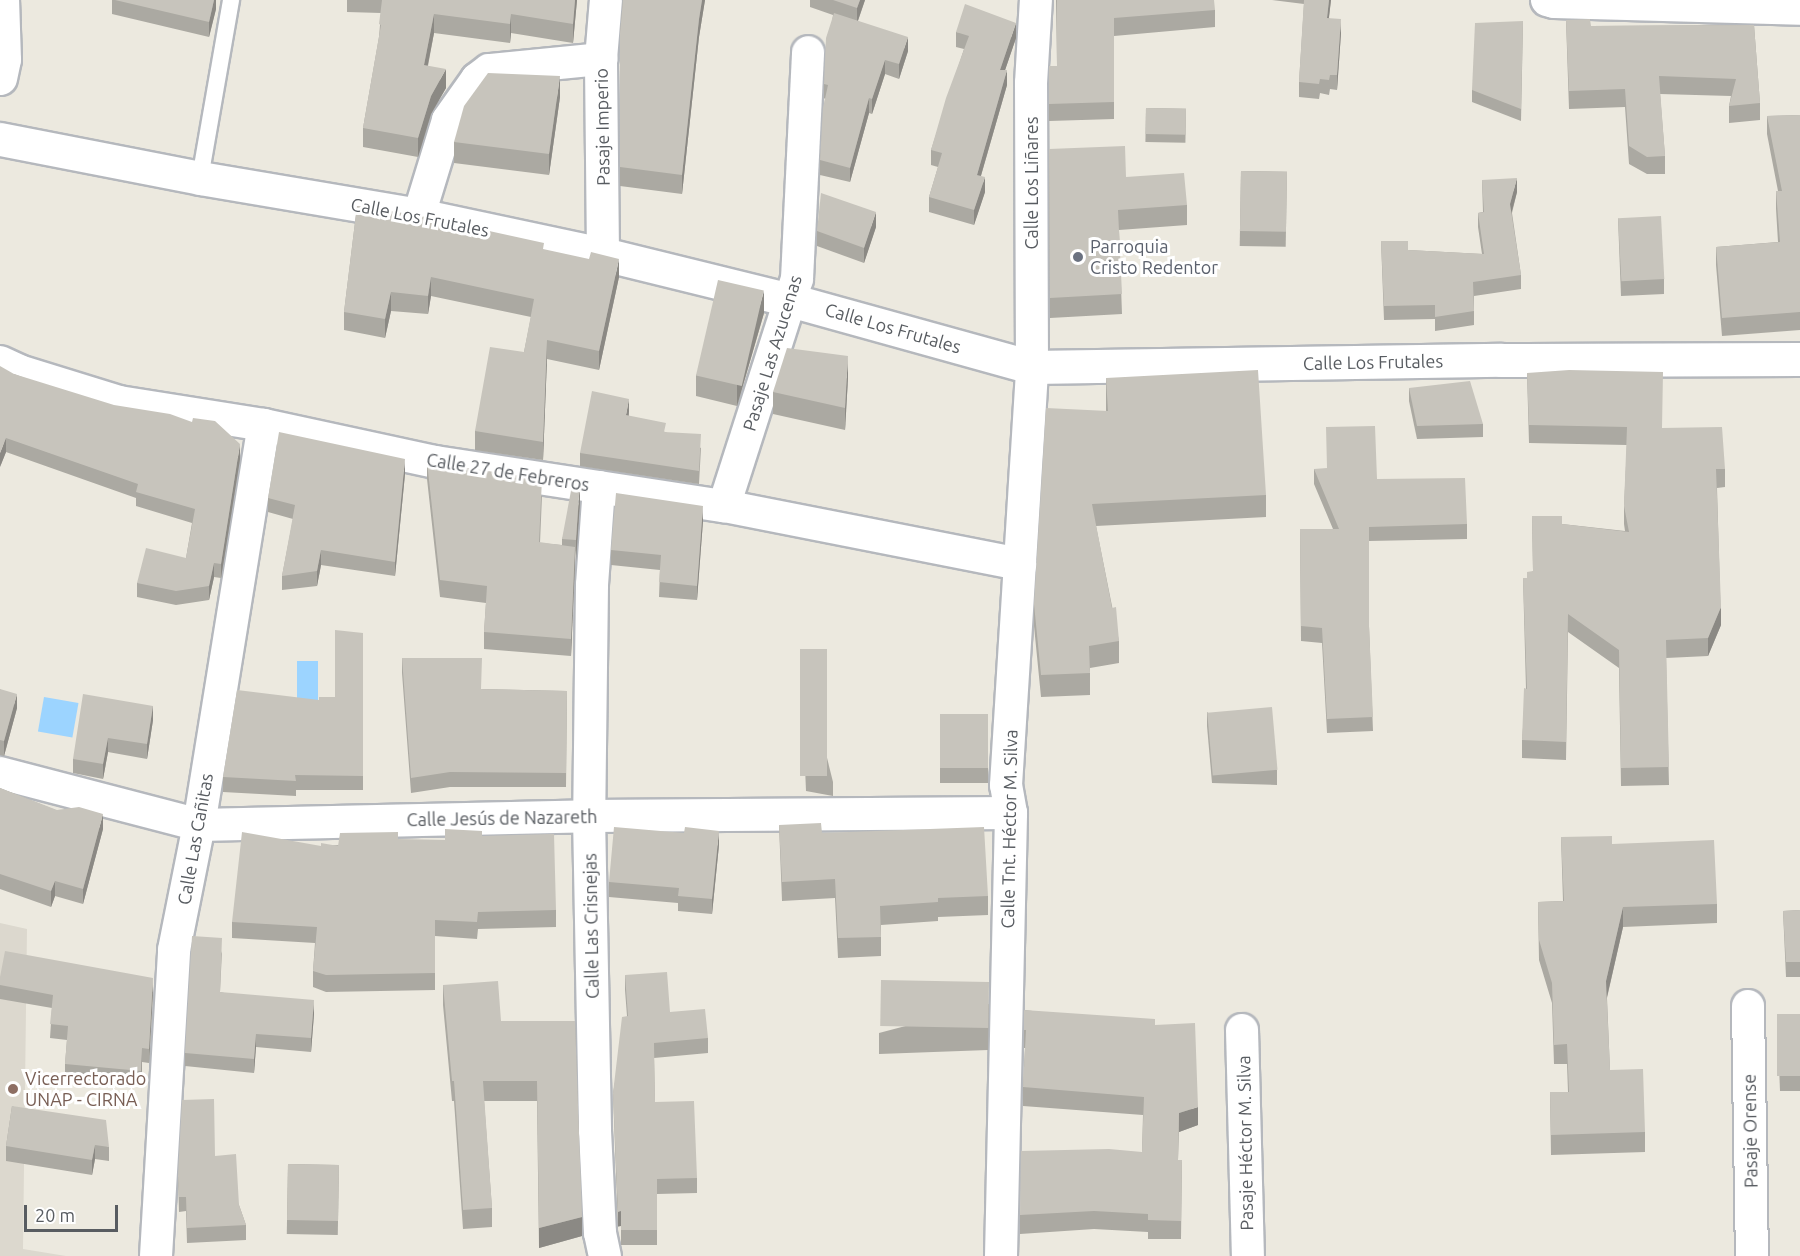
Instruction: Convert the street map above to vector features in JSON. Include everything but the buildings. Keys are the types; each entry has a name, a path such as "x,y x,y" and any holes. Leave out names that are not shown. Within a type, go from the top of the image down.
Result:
{"street":[{"path":"0,78 4,59 2,0"},
{"name":"Pasaje Imperio","path":"603,254 601,59 606,0"},
{"name":"Calle Los Liñares","path":"1032,367 1031,83 1036,0"},
{"path":"1547,0 1800,9"},
{"name":"Pasaje Las Azucenas","path":"724,506 797,279 808,52"},
{"path":"419,215 448,120 477,79 489,70 601,59"},
{"name":"Calle Los Frutales","path":"0,139 200,178 419,215 603,254 790,300 1032,367 1512,360 1800,359"},
{"name":"Calle 27 de Febreros","path":"0,362 19,371 119,402 264,425 435,462 724,506 1020,564"},
{"name":"Calle Tnt. Héctor M. Silva","path":"1001,1256 1011,813 1006,785 1032,367"},
{"name":"Calle Las Cañitas","path":"156,1256 174,950 200,825 264,425"},
{"name":"Calle Las Crisnejas","path":"599,487 592,585 589,816 595,1131 600,1233 605,1256"},
{"name":"Calle Jesús de Nazareth","path":"0,773 200,825 589,816 1011,813"},
{"name":"Pasaje Orense","path":"1748,1006 1752,1256"},
{"name":"Pasaje Héctor M. Silva","path":"1242,1030 1248,1256"}],"lane":[{"path":"200,178 231,0"}],"shaded area":[{"name":"Vicerrectorado UNAP - CIRNA","path":"0,923 27,929 23,1249 66,1256 0,1256"}],"water":[{"path":"297,661 318,661 318,704 297,704"},
{"path":"44,697 78,703 72,738 38,731"}],"place":[{"name":"Parroquia Cristo Redentor","path":"1078,257"},
{"name":"Vicerrectorado UNAP - CIRNA","path":"13,1089"}]}
